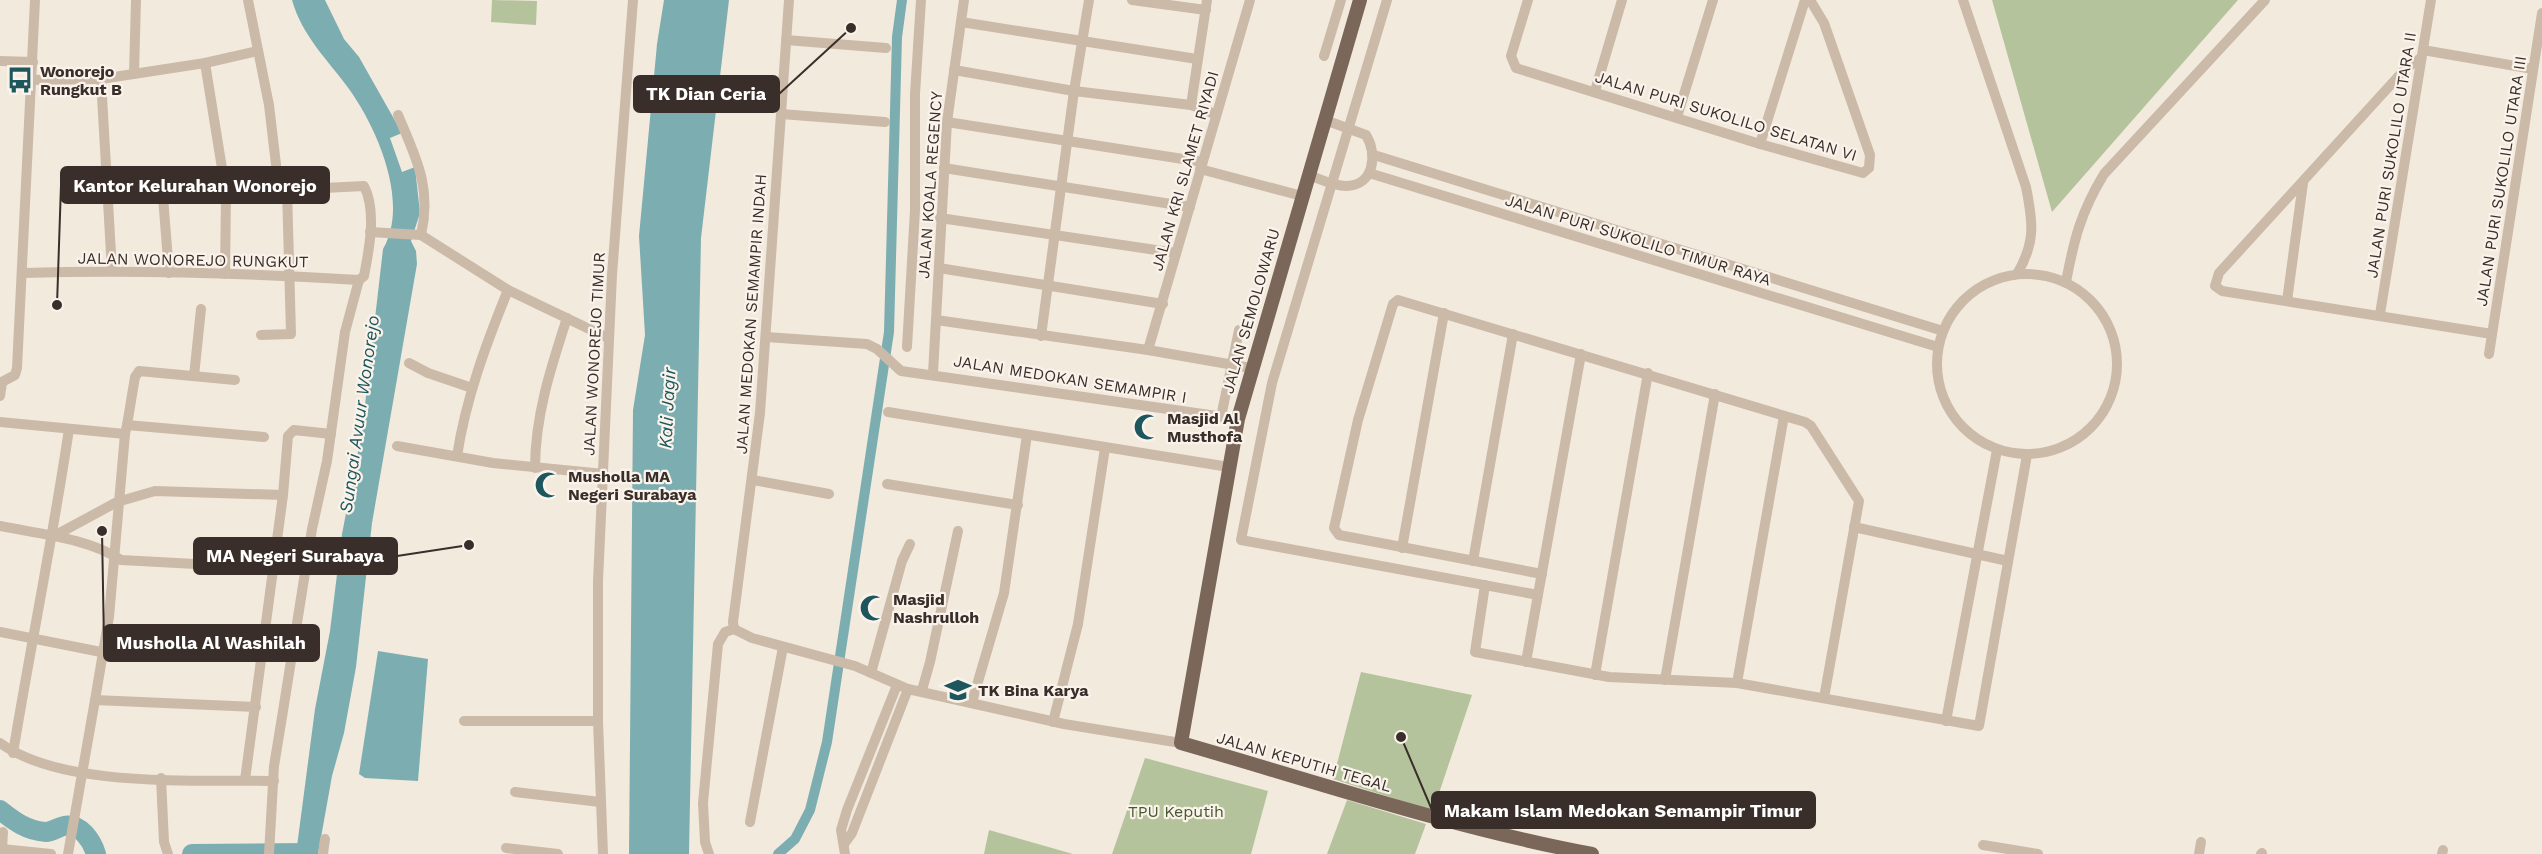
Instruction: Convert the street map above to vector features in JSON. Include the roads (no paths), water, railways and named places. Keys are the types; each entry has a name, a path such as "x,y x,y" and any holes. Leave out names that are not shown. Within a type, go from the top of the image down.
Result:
{"main road":[{"name":"JALAN SEMOLOWARU","path":"1181,743 1238,419 1302,196 1311,176 1328,121 1360,0"},
{"name":"JALAN KEPUTIH TEGAL","path":"1181,743 1421,813 1541,844 1592,854"}],"street":[{"path":"0,396 1,383 15,375 17,368 35,0"},
{"path":"134,74 136,0"},
{"path":"248,0 283,189 291,275 291,334 261,335"},
{"name":"JALAN WONOREJO TIMUR","path":"603,854 598,721 598,581 608,338 633,0"},
{"name":"JALAN MEDOKAN SEMAMPIR INDAH","path":"734,629 733,622 753,480 766,338 789,0"},
{"path":"907,347 915,210 915,94 921,0"},
{"name":"JALAN KOALA REGENCY","path":"933,374 947,122 964,0"},
{"path":"1041,336 1074,91 1089,0"},
{"path":"1132,0 1207,5 1191,105"},
{"name":"JALAN KRI SLAMET RIYADI","path":"1148,350 1250,0"},
{"path":"1324,56 1341,0"},
{"path":"1387,0 1346,128 1272,383 1241,540 1538,595"},
{"name":"JALAN PURI SUKOLILO SELATAN VI","path":"1528,0 1511,56 1516,68 1760,144 1859,173 1866,172 1869,168 1870,155 1824,22 1810,0"},
{"path":"1595,91 1622,0"},
{"path":"1677,117 1713,0"},
{"path":"1760,144 1805,0"},
{"path":"1963,0 2026,187 2032,214 2030,248 2017,274"},
{"path":"2066,282 2074,234 2086,202 2104,174 2265,0"},
{"name":"JALAN PURI SUKOLILO UTARA II","path":"2380,314 2431,0"},
{"name":"JALAN PURI SUKOLILO UTARA III","path":"2489,354 2542,13"},
{"path":"961,22 1197,59"},
{"path":"786,40 886,48"},
{"path":"32,80 101,79 204,63 258,51"},
{"path":"2492,334 2380,314 2218,290 2215,286 2219,273 2406,68 2422,54 2533,69"},
{"path":"0,61 33,62"},
{"path":"204,63 226,193 225,274"},
{"path":"954,70 1074,91 1191,105 1215,114"},
{"path":"101,79 112,271"},
{"path":"781,114 885,122"},
{"path":"398,115 421,171 426,198 418,234"},
{"path":"1311,176 1349,186 1363,181 1369,173 1374,155 1366,135 1328,121"},
{"path":"947,122 1069,140 1201,166 1302,196"},
{"name":"JALAN PURI SUKOLILO TIMUR RAYA","path":"1374,155 1943,331"},
{"path":"944,168 1190,207"},
{"name":"JALAN PURI SUKOLILO TIMUR RAYA","path":"1369,173 1938,347"},
{"path":"2288,302 2303,182"},
{"path":"107,198 364,186 369,201 370,232 361,280 345,332 331,434 295,631 274,781 269,851"},
{"path":"163,197 169,273"},
{"path":"940,218 1176,253"},
{"path":"370,232 418,234 508,290 608,338"},
{"path":"1629,253 1636,236"},
{"path":"939,268 1163,303"},
{"name":"JALAN WONOREJO RUNGKUT","path":"23,273 112,271 291,275 361,280"},
{"path":"2034,273 2066,282 2083,293 2098,307 2108,324 2115,344 2118,364 2109,404 2098,421 2084,435 2057,450 2027,455 1997,450 1970,434 1949,410 1938,379 1938,347 1943,331 1955,310 1972,292 1986,283 2017,274 2034,273"},
{"path":"457,456 464,415 472,388 508,290"},
{"path":"1542,574 1339,535 1334,528 1358,420 1393,304 1398,300 1715,394 1811,426 1859,501 1824,698"},
{"path":"194,376 201,309"},
{"path":"1402,548 1444,314"},
{"path":"536,468 535,447 542,404 555,352 567,318"},
{"path":"936,320 1148,350 1251,368"},
{"path":"1221,417 1239,330"},
{"path":"1473,561 1513,334"},
{"name":"JALAN MEDOKAN SEMAMPIR I","path":"766,338 867,344 877,349 895,368 911,373 933,374 1238,419"},
{"path":"1526,662 1581,354"},
{"path":"409,363 428,373 472,388"},
{"path":"68,854 95,700 101,652 107,630 117,502 135,377 139,371 235,380"},
{"path":"1595,675 1648,374"},
{"path":"1665,680 1715,394"},
{"path":"888,412 1229,467"},
{"path":"1737,683 1784,416"},
{"path":"0,422 69,429 264,437"},
{"path":"13,753 32,639 54,536 69,429"},
{"path":"245,780 272,568 284,495 289,432 294,430 331,434"},
{"path":"972,702 1004,593 1027,435"},
{"path":"397,446 536,468 604,474"},
{"path":"1053,722 1078,624 1105,448"},
{"path":"1946,721 1997,450"},
{"path":"1485,585 1474,652 1595,675 1737,683 1979,726 2027,455"},
{"path":"753,480 829,494"},
{"path":"887,484 1018,505"},
{"path":"54,536 117,502 155,491 284,495"},
{"path":"0,526 54,536 113,553 121,560 272,568"},
{"path":"1854,527 2008,561"},
{"path":"922,690 958,531"},
{"path":"871,674 902,561 910,544"},
{"path":"709,854 705,842 703,804 718,644 725,632 734,629 752,638 855,666 903,687 1053,722 1181,743"},
{"path":"107,630 153,635 228,635"},
{"path":"0,632 101,652"},
{"path":"750,822 783,647"},
{"path":"844,849 852,833 903,687"},
{"path":"95,700 256,707"},
{"path":"464,721 598,721"},
{"path":"0,743 13,753 42,765 81,774 274,781"},
{"path":"161,778 167,852"},
{"path":"515,792 600,802"},
{"path":"3,832 1,852 51,854"},
{"path":"323,854 325,839"},
{"path":"2199,854 2202,842"},
{"path":"1983,845 2038,854"},
{"path":"507,849 558,854"}],"water":[{"name":"Sungai Avuur Wonorejo","path":"292,0 325,0 344,39 359,57 402,133 390,138 402,172 415,167 420,213 411,241 416,251 417,264 372,523 356,667 344,733 332,776 318,854 296,854 315,709 330,631 342,534 362,431 383,249 390,231 393,210 387,166 370,124 360,105 302,25"},
{"name":"Kali Jagir","path":"664,0 729,0 701,238 689,854 629,854 633,410 645,335 639,236 657,44"},
{"path":"378,651 428,659 418,781 365,778 359,774"}],"waterway":[{"path":"778,854 795,839 810,810 827,742 889,332 897,37 902,0"},
{"path":"0,810 21,825 33,830 48,832 64,826 75,827 88,838 96,854"},
{"path":"192,854 306,853"}],"place":[{"name":"TK Dian Ceria","path":"851,28"},
{"name":"Wonorejo Rungkut B","path":"20,80"},
{"name":"Kantor Kelurahan Wonorejo","path":"57,305"},
{"name":"Masjid Al Musthofa","path":"1147,427"},
{"name":"Musholla MA Negeri Surabaya","path":"548,485"},
{"name":"Musholla Al Washilah","path":"102,531"},
{"name":"MA Negeri Surabaya","path":"469,545"},
{"name":"Masjid Nashrulloh","path":"873,608"},
{"name":"TK Bina Karya","path":"958,690"},
{"name":"Makam Islam Medokan Semampir Timur","path":"1401,737"}],"park label":[{"name":"TPU Keputih","path":"1176,811"}]}
